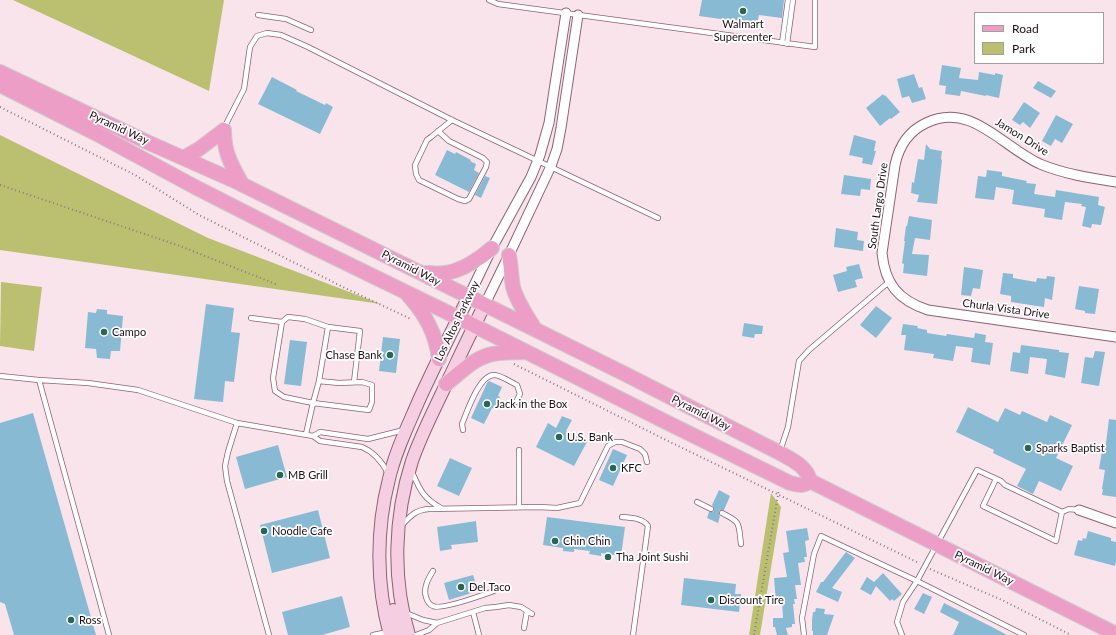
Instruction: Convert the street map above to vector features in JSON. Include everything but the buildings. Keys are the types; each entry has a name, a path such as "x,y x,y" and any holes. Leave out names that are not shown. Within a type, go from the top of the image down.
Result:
{"main road":[{"name":"Pyramid Way","path":"0,72 242,184 469,296 780,453 805,469 810,481 936,545 1116,633"},
{"name":"Pyramid Way","path":"0,85 97,134 195,188 407,293 459,317 790,483 805,485 810,481"},
{"path":"183,158 199,149 224,130"},
{"path":"224,130 226,152 242,184"},
{"path":"418,272 444,274 455,271 483,256 492,248"},
{"path":"509,254 516,297 536,330"},
{"path":"407,293 431,328 436,340 439,359"},
{"name":"Los Altos Parkway","path":"391,634 384,605 381,575 380,536 384,500 390,476 407,428 469,296"},
{"name":"Los Altos Parkway","path":"409,635 403,611 398,577 397,548 404,492 421,438 484,304"},
{"path":"446,384 476,360 486,356 506,352 527,352"},
{"path":"380,536 387,552 395,619 398,630 405,635"}],"street":[{"name":"Los Altos Parkway","path":"469,296 492,248 531,176 545,140 566,13"},
{"name":"Los Altos Parkway","path":"484,304 509,254 557,149 578,15"},
{"name":"Jamon Drive","path":"918,127 932,120 944,117 968,119 1038,163 1075,176 1116,182"},
{"name":"South Largo Drive","path":"897,292 887,276 883,266 882,253 897,154 902,144 918,127"},
{"name":"Churla Vista Drive","path":"897,292 916,306 928,310 1116,337"},
{"path":"1079,510 1116,523"}],"lane":[{"path":"489,0 498,4 784,44 816,47 815,0"},
{"path":"784,44 788,0"},
{"path":"784,44 792,12 793,0"},
{"path":"258,15 286,19 311,30"},
{"path":"224,130 244,89 250,47 257,36 267,32 281,35 308,47 452,120 658,218"},
{"path":"438,131 449,141 483,158 487,162 470,199 465,201 458,199 419,180 416,174 415,165 428,140 438,131 452,120"},
{"path":"780,453 788,427 799,361 809,350 890,281"},
{"path":"319,381 339,383 362,382 372,385 372,402 369,410 314,403 284,397 275,391 273,378 282,322 288,317 305,319 328,327 360,331 354,382"},
{"path":"251,318 282,322"},
{"path":"306,434 319,381 328,327"},
{"path":"463,430 462,424 476,391 484,379 493,375 504,378 517,385 520,394 516,402"},
{"path":"0,376 88,383 138,390 237,423 306,434 313,436 320,441 362,447 372,452 390,476"},
{"path":"39,380 109,635"},
{"path":"237,423 225,466 227,481 269,635"},
{"path":"313,436 320,432 368,439 407,428"},
{"path":"399,527 412,514 420,510 441,508 557,508 580,503 608,446 615,442 622,442 640,449 645,454 648,462"},
{"path":"519,450 520,507"},
{"path":"410,469 423,495 431,503 441,508"},
{"path":"902,635 898,622 903,602 917,581 977,470 1062,512 1069,509 1079,510"},
{"path":"996,479 983,506 1056,541 1062,512"},
{"path":"697,502 711,509"},
{"path":"722,513 734,519 738,524 741,544"},
{"path":"622,517 640,520 645,522 648,526 633,635"},
{"path":"804,635 802,618 814,554 821,536 917,581 1024,635"},
{"path":"433,571 428,579 424,592 427,601 434,607 443,607 494,592"},
{"path":"416,635 429,630 437,623 485,608 510,606 521,607 532,614"},
{"path":"403,611 415,617 437,623"},
{"path":"524,628 527,611"},
{"path":"473,612 479,635"},
{"path":"373,635 391,634"}],"path":[{"path":"0,107 135,175 199,215 343,287 412,319"},
{"path":"0,185 180,246 278,285"},
{"path":"510,362 664,439 925,566 1002,600 1071,635"},
{"path":"754,635 781,478"}],"green space":[{"path":"13,0 224,0 209,91"},
{"path":"0,135 208,238 381,304 0,250"},
{"path":"1,282 42,287 34,351 0,346"},
{"path":"771,493 781,507 760,635 749,635"}],"place":[{"name":"Walmart Supercenter","path":"743,11"},
{"name":"Campo","path":"104,332"},
{"name":"Chase Bank","path":"390,355"},
{"name":"Jack in the Box","path":"487,404"},
{"name":"U.S. Bank","path":"559,437"},
{"name":"Sparks Baptist","path":"1028,448"},
{"name":"KFC","path":"613,468"},
{"name":"MB Grill","path":"280,475"},
{"name":"Noodle Cafe","path":"264,531"},
{"name":"Chin Chin","path":"555,541"},
{"name":"Tha Joint Sushi","path":"608,557"},
{"name":"Del Taco","path":"461,587"},
{"name":"Discount Tire","path":"711,600"},
{"name":"Ross","path":"71,620"}]}
